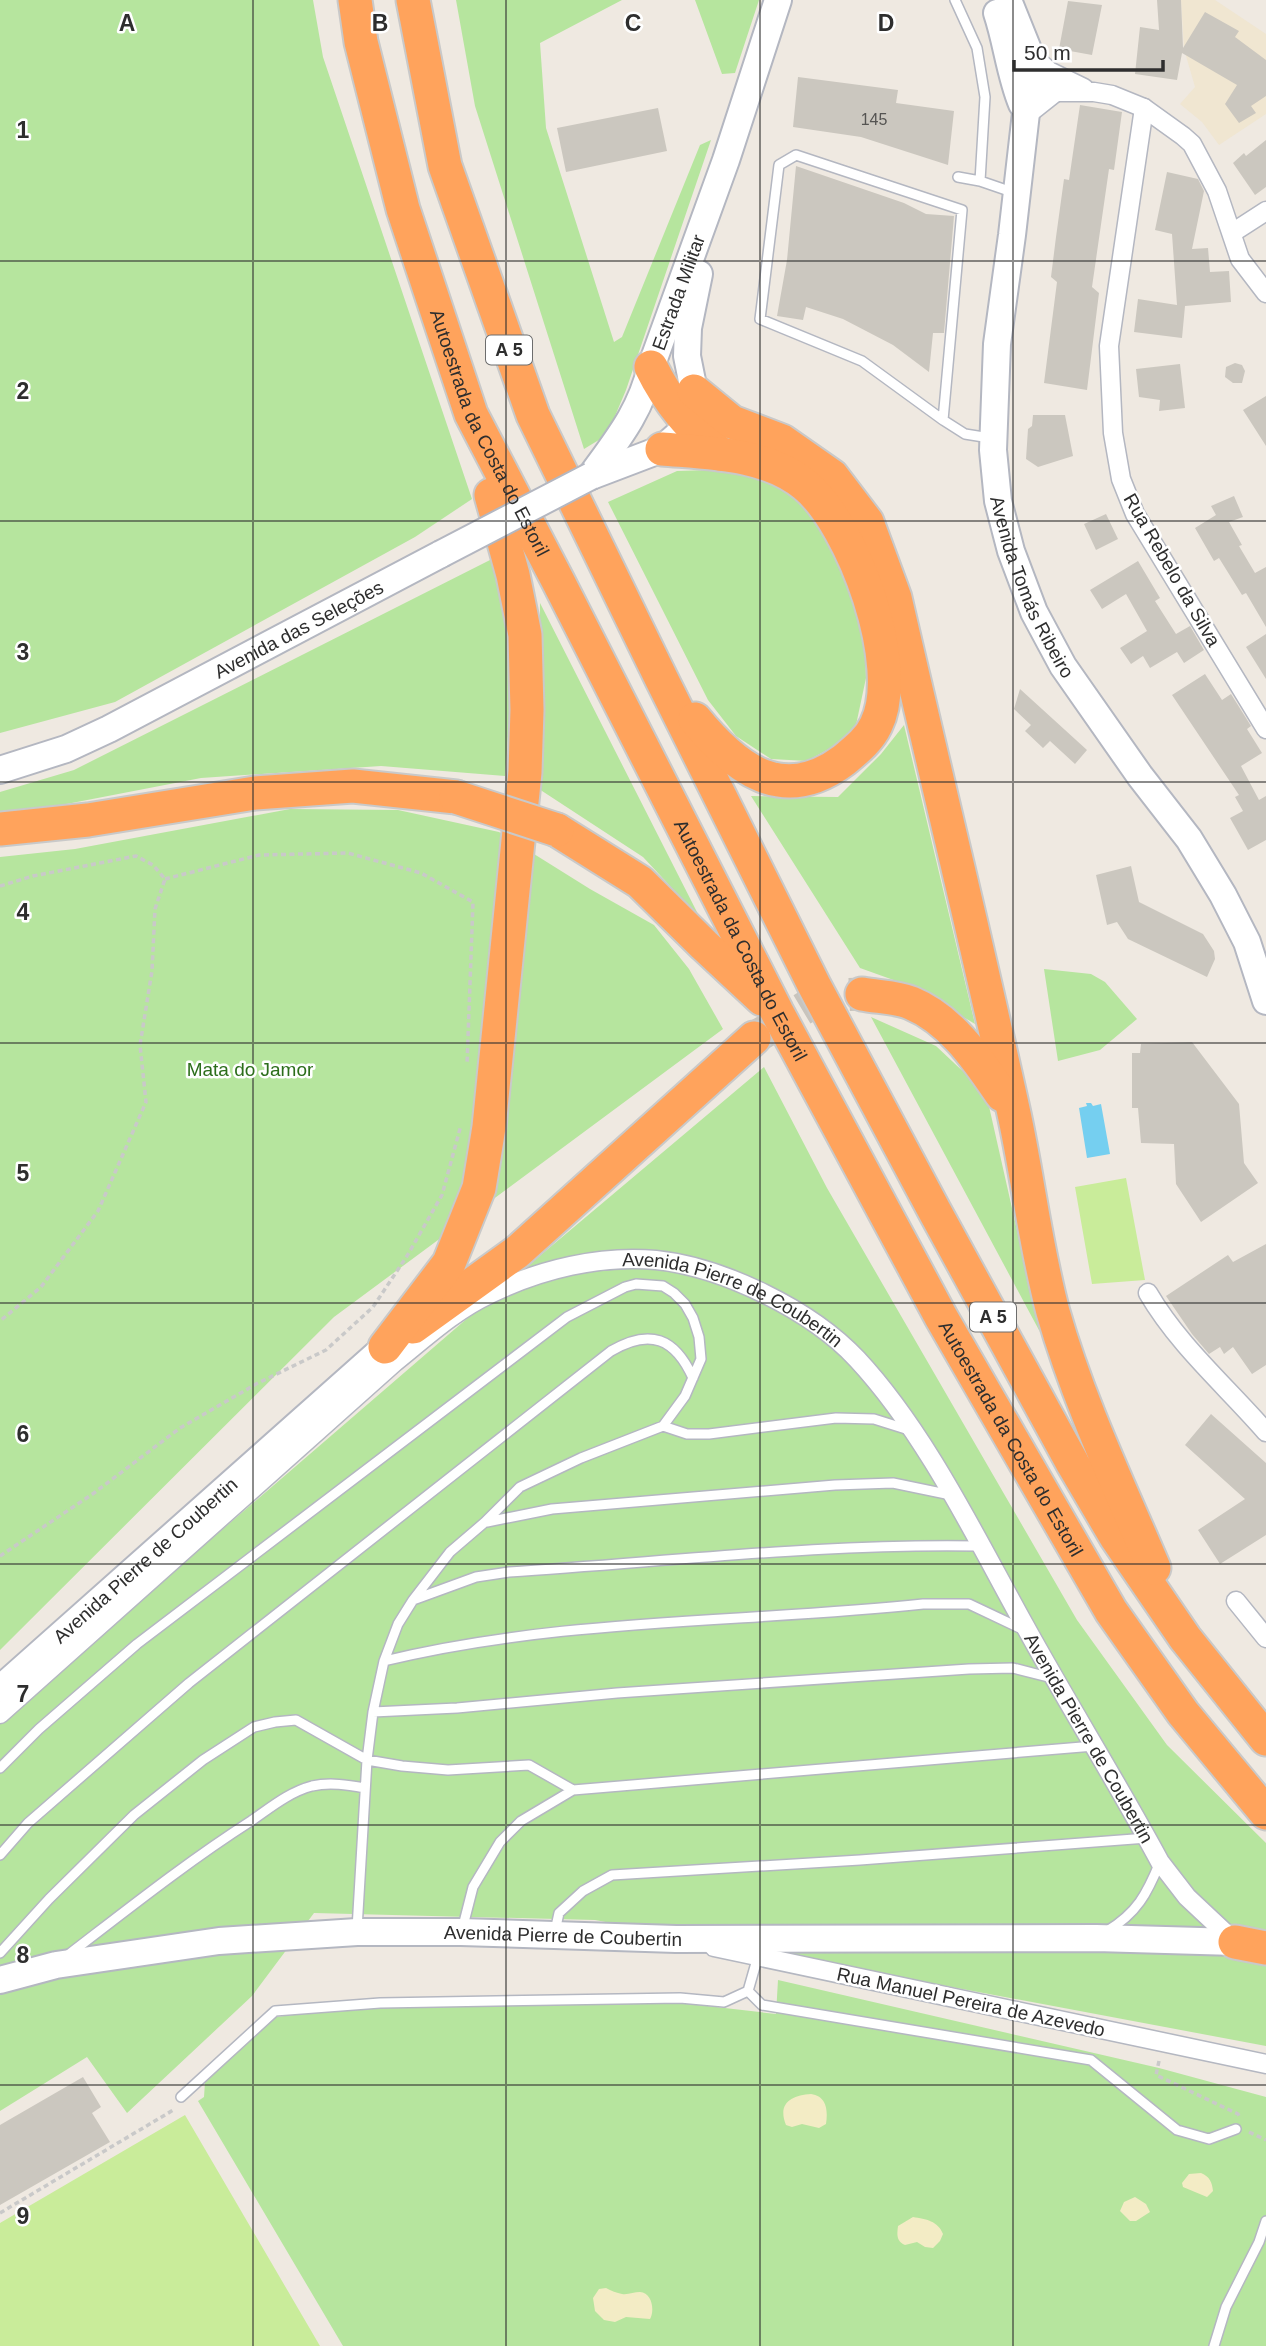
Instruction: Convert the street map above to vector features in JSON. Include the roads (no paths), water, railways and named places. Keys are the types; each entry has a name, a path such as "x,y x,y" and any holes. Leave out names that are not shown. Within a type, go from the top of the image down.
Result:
{"highway":[{"name":"Autoestrada da Costa do Estoril","path":"355,0 361,41 403,209 471,415 565,593 777,1012 935,1305 1111,1611 1183,1713 1266,1813"},
{"name":"A 5","path":"413,0 445,166 533,415 662,680 816,987 948,1234 1116,1537 1185,1638 1266,1739"},
{"path":"651,367 664,393 689,425 720,453"},
{"path":"694,391 732,422 782,441 832,476 867,522 895,598 1013,1112 1036,1239 1054,1313 1104,1452 1185,1638"},
{"path":"385,1347 449,1263 479,1188 490,1113 525,772 525,635 513,575 471,415"},
{"path":"653,453 720,453 753,460 785,472 805,485 849,544 860,570 883,652 882,706 877,725 865,742 844,759 808,780 783,780 754,772 739,764 722,750 662,680"},
{"path":"0,829 88,820 256,793 292,790 354,786 456,797 557,830 640,882 777,1012"},
{"path":"862,994 910,1002 943,1022 975,1056 1013,1112"},
{"path":"385,1347 517,1252 754,1038"}],"street":[{"name":"Estrada Militar","path":"591,476 629,424 645,391 651,367 726,160 778,0"},
{"path":"1000,8 1030,65 1056,92"},
{"path":"1000,8 1014,87 1027,115 1056,92 1094,92 1112,95 1144,108 1175,129 1192,144 1217,191 1240,259 1266,293"},
{"path":"1030,65 1094,92"},
{"name":"Avenida Tomás Ribeiro","path":"1030,65 1027,115 997,344 993,450 998,501 1011,551 1034,612 1063,666 1189,839 1256,942 1266,1002"},
{"name":"Rua Rebelo da Silva","path":"1144,108 1109,346 1112,433 1121,479 1135,514 1266,729"},
{"name":"Estrada Militar","path":"689,425 694,391 687,356 688,328 726,160"},
{"path":"1232,233 1266,211"},
{"path":"653,453 689,425"},
{"name":"Avenida das Seleções","path":"0,770 66,749 109,729 591,476 653,453"},
{"name":"Avenida Pierre de Coubertin","path":"0,1714 432,1332 489,1294 557,1268 615,1260 656,1260 688,1266 755,1289 817,1325 855,1357 913,1431 1160,1862 1187,1897 1251,1945"},
{"path":"1148,1293 1161,1316 1192,1354 1266,1432"},
{"name":"Avenida Pierre de Coubertin","path":"0,1689 385,1347"},
{"path":"1236,1601 1266,1638"},
{"name":"Avenida Pierre de Coubertin","path":"0,1980 55,1965 219,1941 357,1932 461,1932 676,1939 1096,1938 1251,1945"},
{"name":"Rua Manuel Pereira de Azevedo","path":"676,1939 1266,2064"}],"lane":[{"path":"955,0 977,48 985,97 980,181"},
{"path":"943,421 962,209 796,155 779,165 760,319 862,361 943,421 957,431 973,437 994,438"},
{"path":"958,177 980,181 1017,194"},
{"path":"0,1768 39,1729 137,1644 556,1325 611,1293 636,1284 663,1286 685,1304 693,1318 699,1337 701,1359 681,1402 663,1426 582,1458 520,1487 450,1552 398,1624 384,1661 373,1712 365,1788 357,1932"},
{"path":"0,1855 28,1823 188,1683 611,1351 633,1340 646,1337 657,1339 677,1350 693,1378"},
{"path":"663,1426 687,1434 709,1434 836,1418 874,1419 913,1431"},
{"path":"485,1522 552,1509 835,1485 893,1483 951,1495"},
{"path":"413,1600 476,1577 509,1573 852,1547 980,1546"},
{"path":"384,1661 425,1651 561,1630 923,1604 969,1604 1028,1633"},
{"path":"373,1712 457,1708 617,1693 969,1668 1013,1668 1057,1680"},
{"path":"0,1953 49,1899 134,1815 203,1760 254,1727 275,1721 296,1720 368,1760 448,1770 529,1765 573,1790"},
{"path":"461,1932 473,1887 500,1842 520,1821 573,1790 1094,1746"},
{"path":"55,1965 158,1886 295,1792 331,1784 365,1788"},
{"path":"555,1935 559,1913 583,1891 612,1875 860,1860 1147,1838"},
{"path":"1096,1938 1139,1905 1160,1862"},
{"path":"181,2097 275,2011 380,2003 668,1998 724,2002 748,1991 758,1956"},
{"path":"748,1991 762,2005 1091,2060 1177,2130 1209,2139 1236,2129"},
{"path":"1214,2346 1226,2307 1259,2242 1266,2221"}],"water":[{"path":"1086,1103 1093,1106 1101,1104 1110,1154 1087,1158 1079,1108 1087,1106"}],"tunnel":[{"path":"759,1035 806,1007 839,995 862,994"}],"park label":[{"name":"Mata do Jamor","path":"250,1069"}]}
